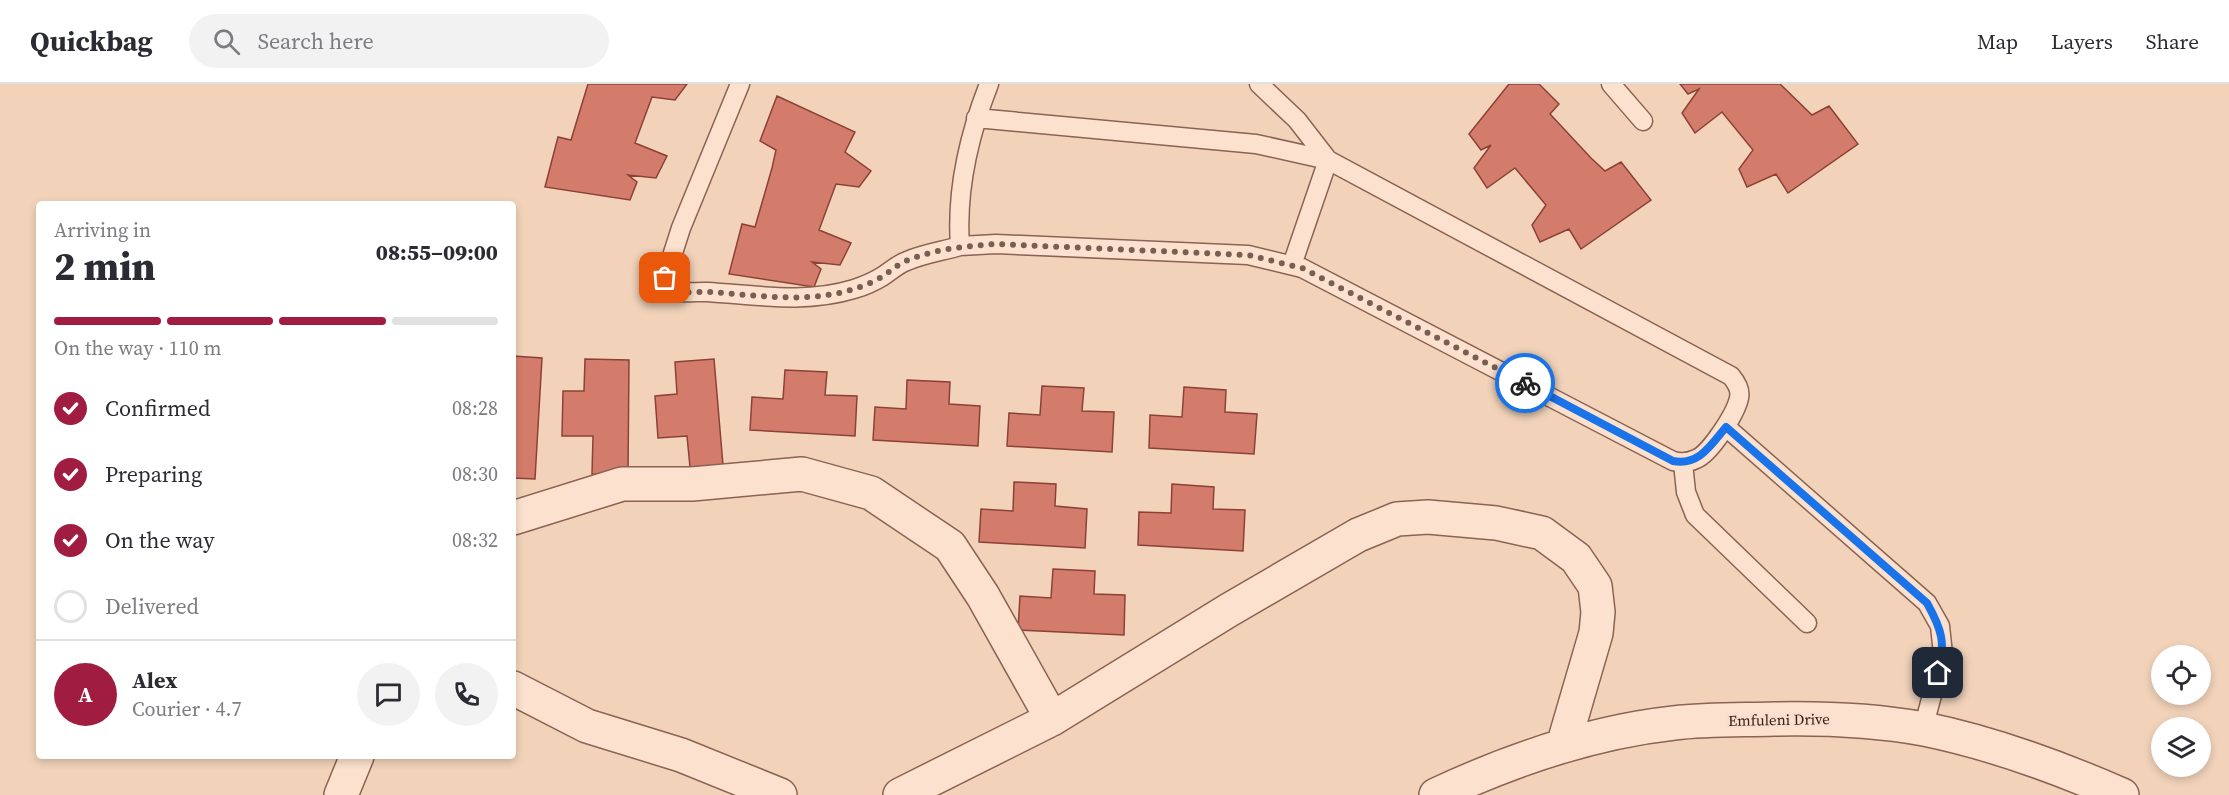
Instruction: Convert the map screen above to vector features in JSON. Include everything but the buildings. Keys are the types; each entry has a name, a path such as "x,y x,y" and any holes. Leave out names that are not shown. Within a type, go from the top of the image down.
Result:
{"street":[{"path":"516,517 622,484 692,484 802,474 871,492 950,546 983,596 1052,719"},
{"path":"900,795 1052,719 1228,610 1358,535 1397,519 1428,517 1496,523 1542,533 1575,558 1595,586 1598,612 1596,633 1563,746"},
{"path":"516,690 587,726 681,755 780,795"},
{"name":"Emfuleni Drive","path":"1436,795 1499,768 1563,746 1616,733 1674,723 1745,719 1857,720 1923,729 2020,754 2073,773 2122,795"},
{"path":"341,795 356,759"}],"lane":[{"path":"740,84 681,228 665,278 667,288 678,292 705,291 787,298 820,296 855,289 880,278 906,261 960,246 996,244 1248,255 1292,265 1322,277 1673,461 1683,463 1699,459 1726,427 1739,397 1738,387 1731,376 1328,160 1256,144 976,118"},
{"path":"960,246 965,165 976,118 989,84"},
{"path":"1259,84 1298,120 1328,160"},
{"path":"1611,84 1644,121"},
{"path":"1292,265 1328,160"},
{"path":"1726,427 1927,603 1940,626 1943,654 1923,729"},
{"path":"1683,463 1686,492 1695,515 1807,623"}],"way so far":[{"path":"665,278 667,288 678,292 705,291 787,298 820,296 855,289 880,278 906,261 960,246 996,244 1248,255 1302,268 1322,277 1525,383"}],"route":[{"path":"1525,383 1673,461 1683,463 1699,459 1726,427 1927,603 1940,626 1943,654 1938,673"}]}
